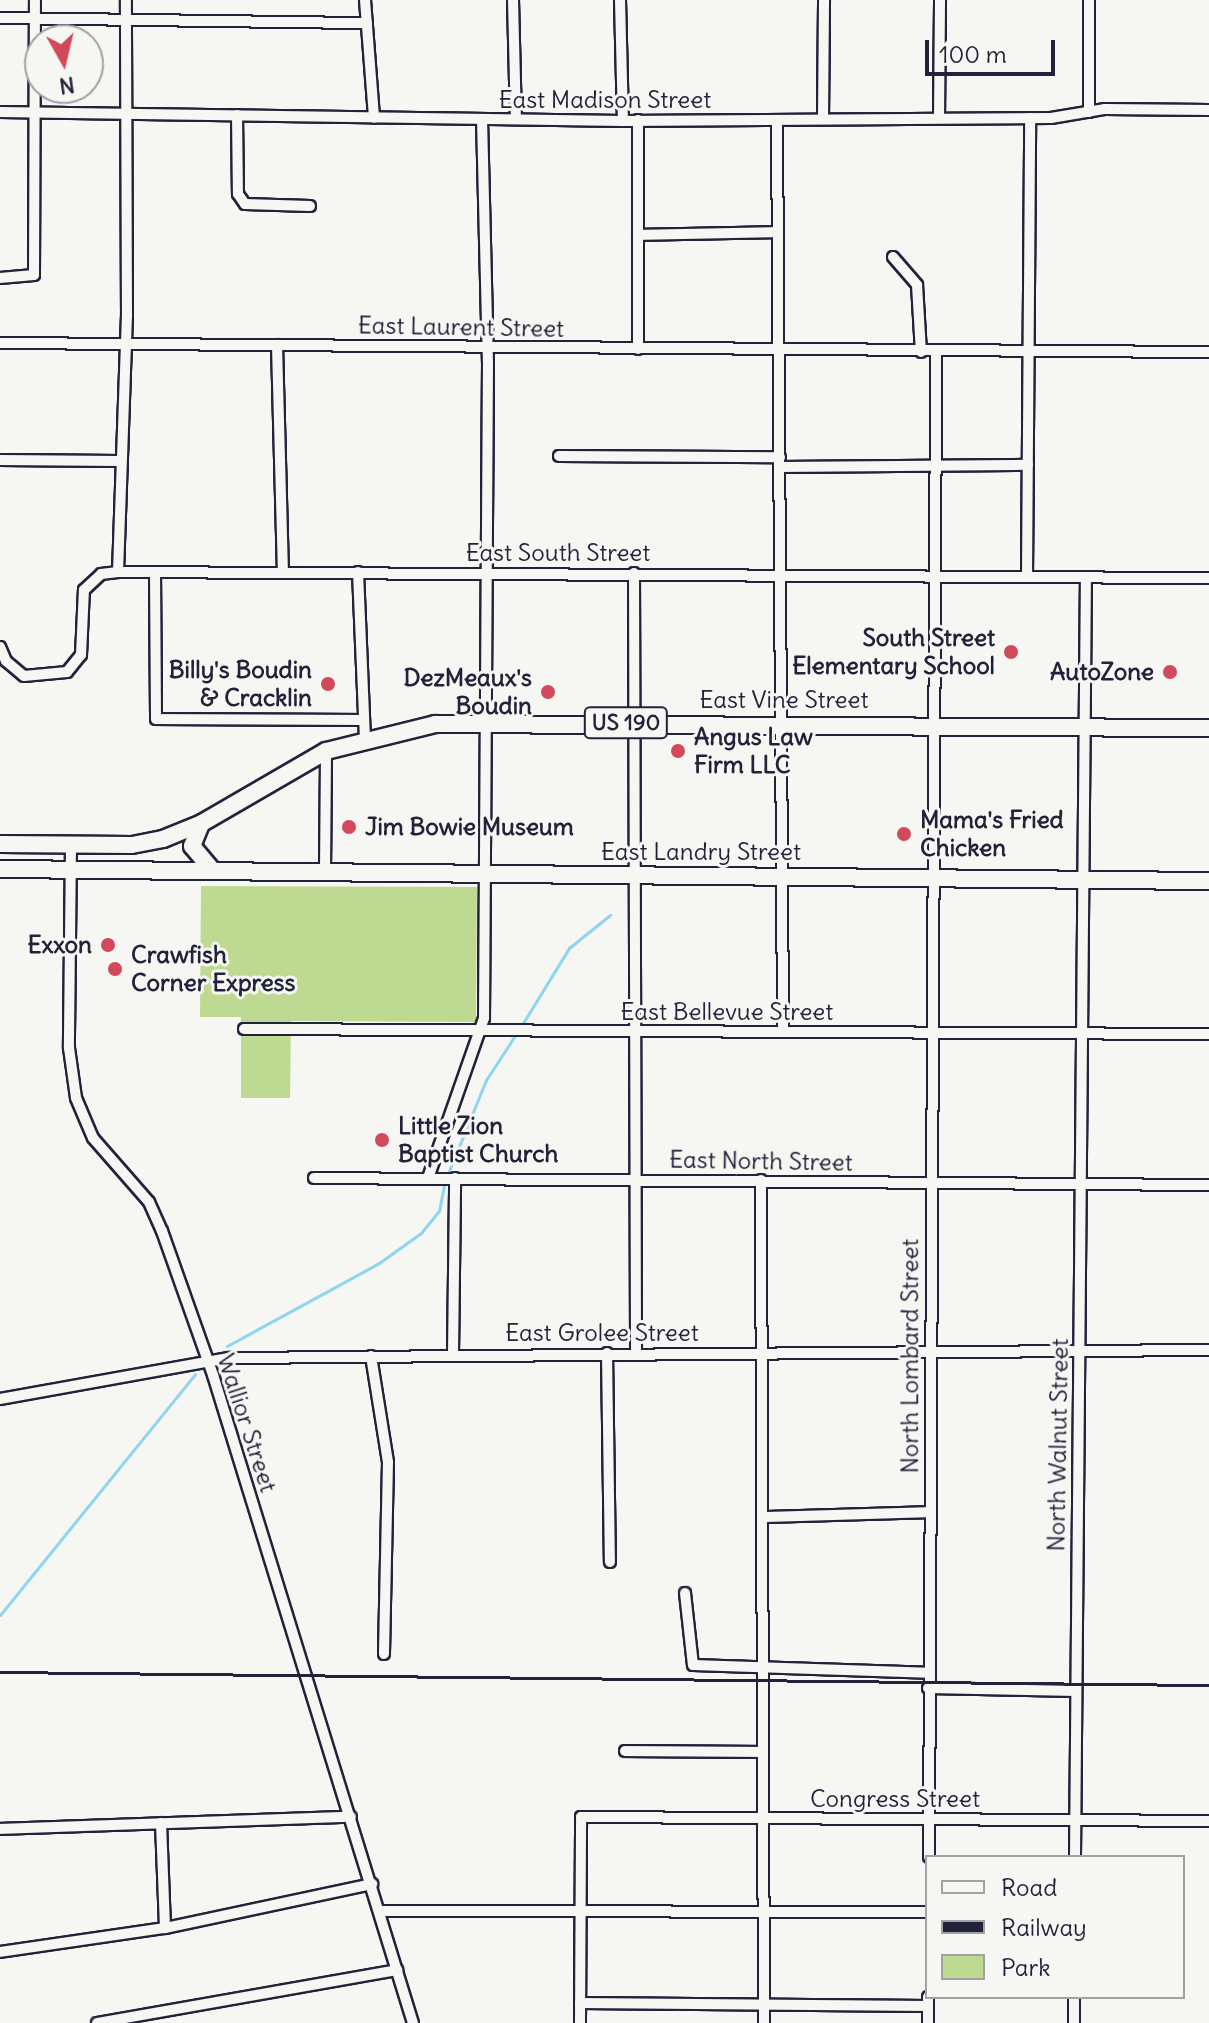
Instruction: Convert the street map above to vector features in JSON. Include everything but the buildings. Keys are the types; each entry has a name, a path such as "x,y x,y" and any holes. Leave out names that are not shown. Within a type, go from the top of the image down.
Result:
{"highway":[{"name":"East Vine Street","path":"0,844 145,844 202,823 326,751 414,727 486,722 1209,728"},
{"path":"202,823 192,846 212,870"},
{"name":"East Landry Street","path":"0,869 1209,881"}],"street":[{"path":"0,278 34,275 35,0"},
{"path":"118,572 119,461 125,344 126,0"},
{"path":"365,0 374,118"},
{"path":"513,0 516,119"},
{"path":"620,0 623,121"},
{"path":"823,119 824,0"},
{"path":"939,118 940,0"},
{"path":"1089,0 1089,112"},
{"path":"0,18 367,23"},
{"name":"East Madison Street","path":"0,112 623,121 1030,118 1089,112 1209,110"},
{"path":"237,115 238,194 245,204 310,206"},
{"path":"1027,576 1030,118"},
{"path":"428,1178 483,1030 487,574 482,120"},
{"path":"638,120 638,349"},
{"path":"777,120 783,1031"},
{"path":"638,235 778,232"},
{"path":"893,257 917,285 921,352"},
{"name":"East Laurent Street","path":"0,343 936,352"},
{"path":"277,345 283,573"},
{"path":"936,352 1209,352"},
{"name":"North Lombard Street","path":"929,1855 936,352"},
{"path":"559,456 937,466 1028,465"},
{"path":"0,460 119,461"},
{"name":"East South Street","path":"0,647 6,661 24,676 67,672 81,655 84,590 101,574 118,572 1209,578"},
{"path":"155,572 156,719 361,720"},
{"path":"358,572 361,720 365,738"},
{"path":"634,573 632,1180 636,1353"},
{"name":"North Walnut Street","path":"1075,1855 1086,577"},
{"path":"325,871 326,751"},
{"name":"Wallior Street","path":"71,845 69,1048 76,1098 105,1156 154,1211 206,1359 413,2023"},
{"name":"East Bellevue Street","path":"244,1029 1209,1034"},
{"name":"East North Street","path":"314,1178 1209,1185"},
{"path":"449,1178 453,1354"},
{"path":"761,1180 764,2023"},
{"name":"East Grolee Street","path":"0,1399 206,1359 453,1354 1209,1350"},
{"path":"607,1353 610,1562"},
{"path":"371,1356 388,1462 384,1654"},
{"path":"763,1517 929,1512"},
{"path":"685,1593 693,1665 763,1674 928,1680 1076,1691"},
{"path":"625,1751 763,1752"},
{"path":"0,1829 351,1817"},
{"name":"Congress Street","path":"582,1911 581,1817 1209,1821"},
{"path":"161,1823 165,1928"},
{"path":"0,1952 165,1928 372,1884"},
{"path":"380,1911 764,1909 925,1912"},
{"path":"580,2023 582,1911"},
{"path":"97,2023 397,1970"},
{"path":"1074,1999 1074,2023"},
{"path":"580,2003 928,2002 928,2023"}],"green space":[{"path":"201,886 477,887 476,1022 291,1021 290,1098 241,1098 241,1017 200,1017"}],"waterway":[{"path":"520,1028 569,948 610,915"},
{"path":"227,1346 379,1263 421,1233 439,1211 445,1181 486,1080 516,1034"},
{"path":"0,1615 195,1374"}],"railway":[{"path":"0,1672 1209,1685"}],"place":[{"name":"South Street Elementary School","path":"1011,652"},
{"name":"AutoZone","path":"1170,672"},
{"name":"Billy's Boudin & Cracklin","path":"328,684"},
{"name":"DezMeaux's Boudin","path":"548,692"},
{"name":"Angus Law Firm LLC","path":"678,751"},
{"name":"Jim Bowie Museum","path":"349,827"},
{"name":"Mama's Fried Chicken","path":"904,834"},
{"name":"Exxon","path":"108,945"},
{"name":"Crawfish Corner Express","path":"115,969"},
{"name":"Little Zion Baptist Church","path":"382,1140"}]}
